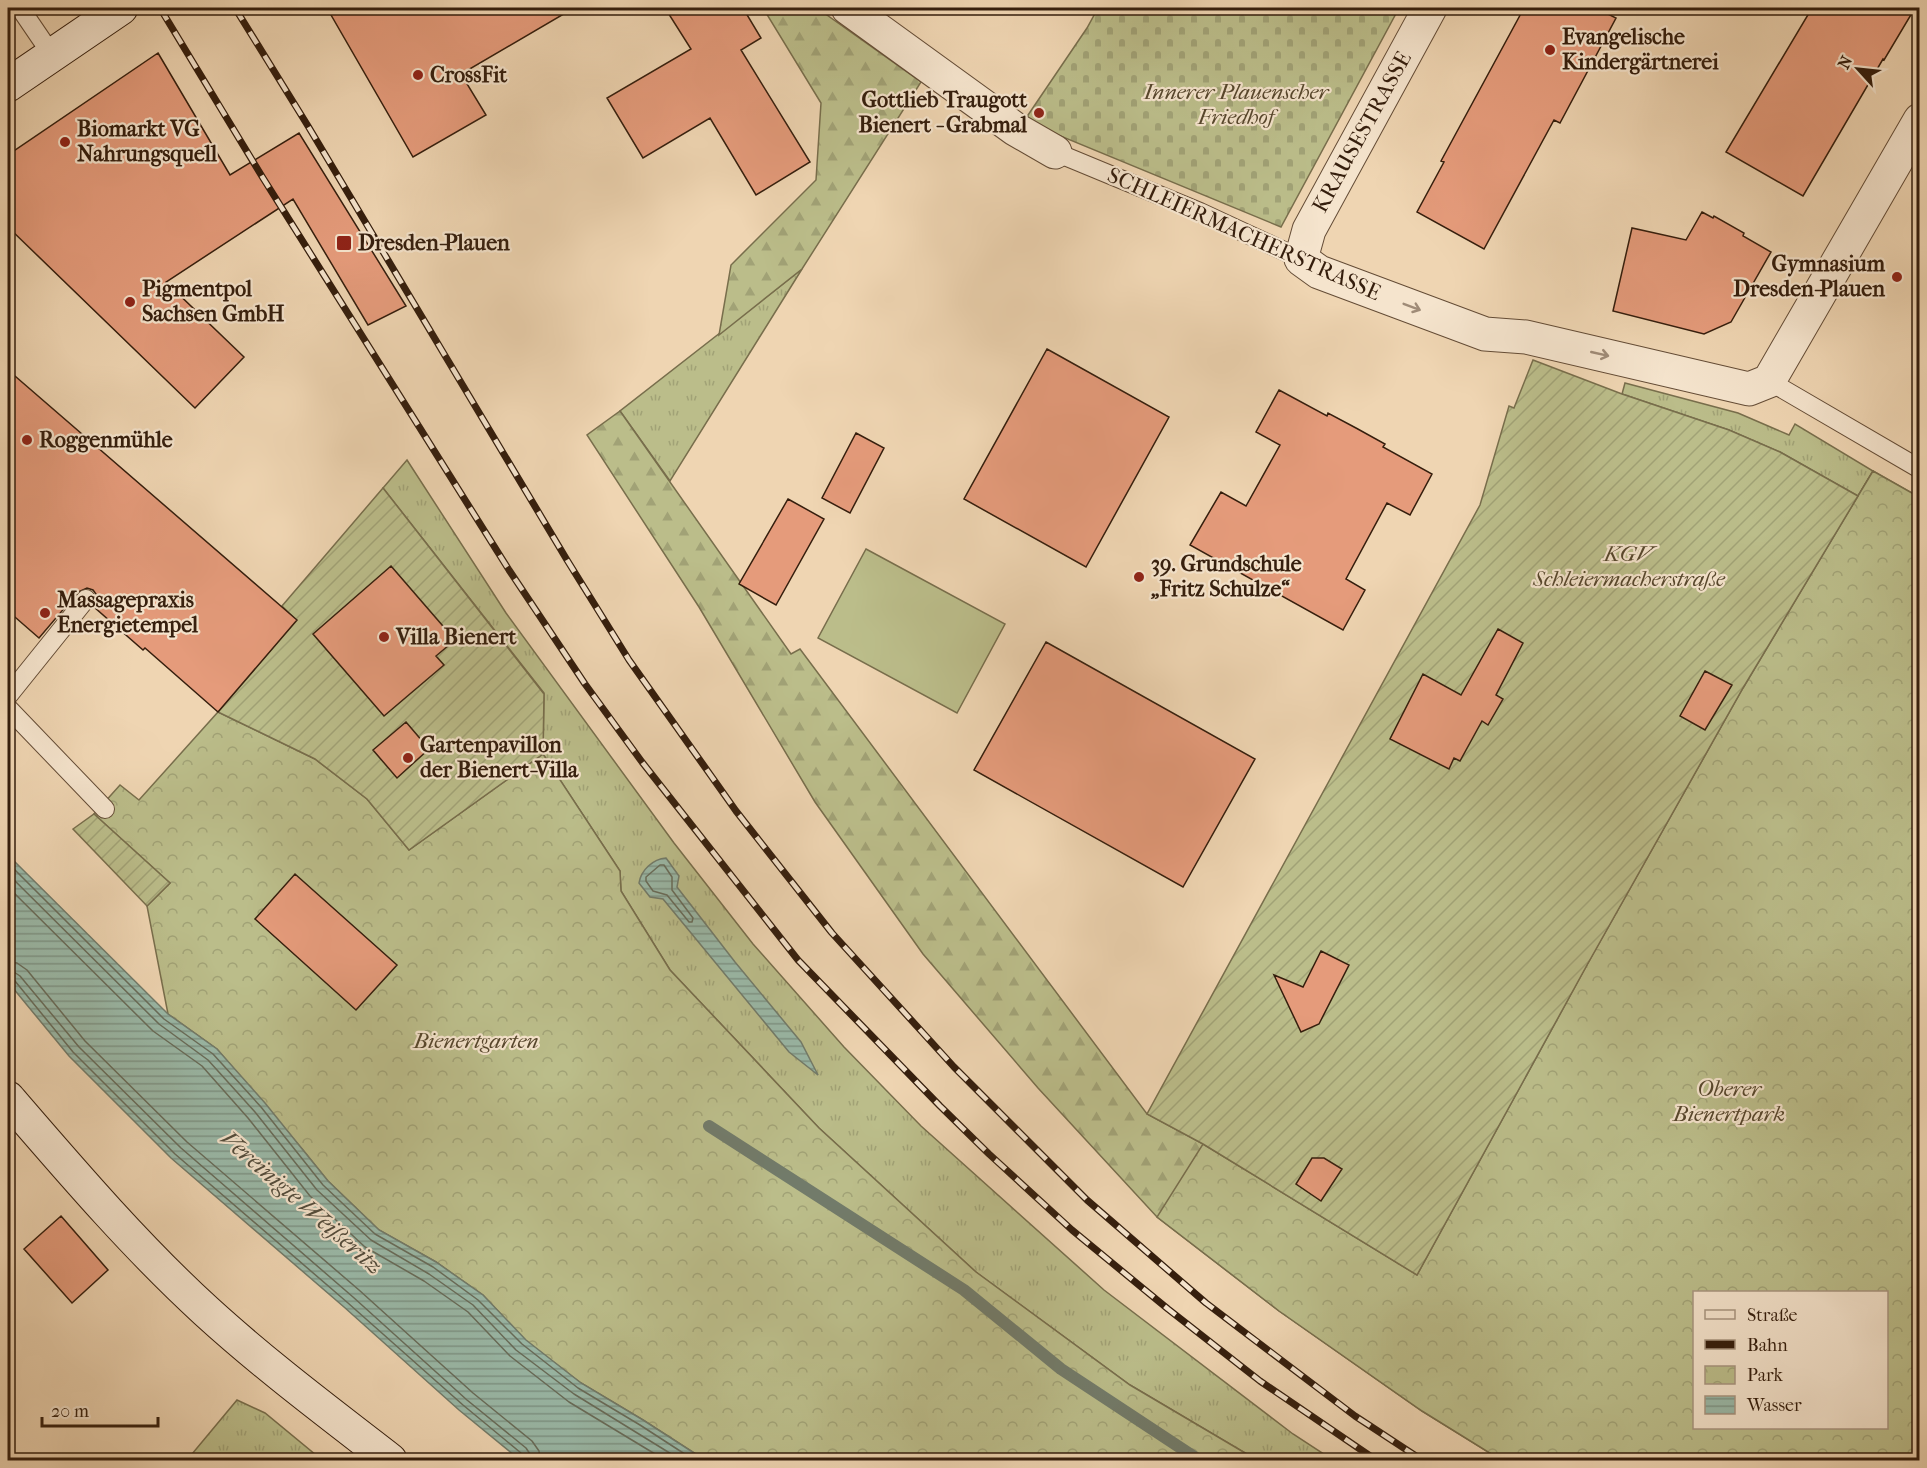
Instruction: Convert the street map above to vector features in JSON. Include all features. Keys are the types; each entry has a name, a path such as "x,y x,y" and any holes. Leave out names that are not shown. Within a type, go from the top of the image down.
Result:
{"street":[{"path":"8,85 121,8"},
{"name":"SCHLEIERMACHERSTRASSE","path":"848,8 1015,129 1055,152"},
{"name":"KRAUSESTRASSE","path":"1301,259 1309,230 1430,8"},
{"path":"1759,385 1920,120"},
{"name":"SCHLEIERMACHERSTRASSE","path":"1301,259 1319,272 1485,334 1526,337 1759,385"},
{"path":"8,1098 160,1267 200,1305 390,1461"}],"lane":[{"path":"20,8 52,55"},
{"name":"SCHLEIERMACHERSTRASSE","path":"1055,152 1200,212 1301,259"},
{"path":"1759,385 1920,469"},
{"path":"8,696 86,599"},
{"path":"8,708 105,808"}],"green space":[{"path":"763,8 817,8 921,82 802,269 719,335 731,265 816,180 821,103"},
{"name":"Innerer Plauenscher Friedhof","path":"1098,8 1399,8 1281,227 1024,121"},
{"path":"802,269 670,481 620,411"},
{"name":"KGV Schleiermacherstraße","path":"1533,360 1622,394 1729,430 1780,452 1858,496 1743,688 1587,965 1417,1275 1203,1144 1147,1114 1480,505 1509,406 1514,408"},
{"path":"1625,383 1738,413 1789,435 1795,424 1873,471 1858,496 1780,452 1729,430 1622,394"},
{"name":"Oberer Bienertpark","path":"620,411 791,654 800,649 1147,1114 1203,1144 1587,965 1743,688 1873,471 1919,497 1682,1284 1693,1428 1501,1460 1422,1411 1279,1311 1157,1217 1038,1088 923,954 815,802 699,607 587,435"},
{"path":"407,460 506,613 674,843 753,944 844,1047 921,1126 1104,1290 1293,1434 1333,1460 1257,1460 1130,1385 976,1272 819,1128 670,970 621,891 620,871 543,754 544,693 383,488"},
{"name":"Oberer Bienertpark","path":"1873,471 1919,497 1919,1460 1501,1460 1422,1411 1279,1311 1157,1217 1203,1144 1417,1275 1587,965 1743,688"},
{"path":"383,488 544,694 543,754 409,850 367,799 315,759 218,712 296,620 282,606"},
{"path":"866,549 1005,624 957,713 818,638"},
{"name":"Bienertgarten","path":"218,712 315,759 367,799 409,850 543,754 620,871 621,891 670,970 819,1128 976,1272 1130,1385 1257,1460 705,1460 581,1383 525,1340 483,1295 436,1262 379,1230 328,1181 217,1049 168,1014 147,906 170,883 94,814 120,785 139,800"},
{"path":"94,814 170,883 147,906 73,829"},
{"path":"237,1400 265,1413 322,1460 187,1460"}],"water":[{"name":"Vereinigte Weißeritz","path":"8,855 168,1014 217,1049 265,1103 328,1181 379,1230 436,1262 483,1295 526,1340 581,1383 705,1460 520,1460 459,1410 171,1158 69,1056 8,982"},
{"path":"666,858 679,876 677,887 801,1042 818,1075 789,1052 663,899 650,897 639,883 648,866 657,860"}],"building":[{"path":"327,8 574,8 461,74 486,115 413,157"},
{"path":"665,8 743,8 761,38 741,50 810,162 756,195 710,118 643,158 607,98 691,49"},
{"path":"1524,8 1596,8 1616,18 1560,123 1554,120 1484,249 1417,212 1444,162 1441,161"},
{"path":"1812,8 1915,8 1803,196 1726,152"},
{"path":"158,53 230,175 299,133 406,306 368,325 293,199 166,282 244,357 195,408 8,227 8,155"},
{"path":"1702,212 1744,233 1743,236 1771,252 1731,322 1704,334 1613,311 1632,228 1686,240"},
{"path":"1047,349 1169,417 1086,567 964,499"},
{"path":"8,370 297,620 218,712 94,607 97,600 93,590 87,588 78,592 39,638 8,611"},
{"path":"1279,390 1327,416 1328,413 1356,428 1385,444 1383,447 1432,474 1410,515 1387,503 1346,579 1365,590 1343,630 1190,545 1221,492 1246,506 1280,445 1256,432"},
{"path":"856,433 884,448 850,513 822,498"},
{"path":"788,499 824,519 776,605 739,584"},
{"name":"Villa Bienert","path":"391,566 455,640 436,656 444,665 384,716 313,634"},
{"path":"1498,629 1523,643 1496,695 1503,699 1488,725 1482,721 1460,761 1454,758 1449,769 1390,739 1423,674 1461,695"},
{"path":"1046,642 1255,759 1183,887 974,770"},
{"path":"1705,671 1732,685 1705,730 1680,716"},
{"path":"406,722 429,749 397,778 373,750"},
{"path":"295,874 397,965 356,1010 255,919"},
{"path":"1321,951 1349,965 1319,1024 1301,1032 1274,975 1303,987"},
{"path":"1312,1158 1324,1158 1342,1169 1321,1201 1296,1184"},
{"path":"61,1216 108,1270 72,1303 24,1249"}],"waterway":[{"path":"709,1126 964,1290 1061,1369 1199,1460"}],"railway":[{"path":"160,8 263,178 509,570 585,684 642,762 798,960 940,1106 1072,1230 1260,1381 1376,1460"},
{"path":"235,8 629,660 736,811 832,933 954,1067 1087,1200 1206,1303 1355,1416 1422,1460"}],"place":[{"name":"Evangelische Kindergärtnerei","path":"1550,50"},
{"name":"CrossFit","path":"418,75"},
{"name":"Gottlieb Traugott Bienert - Grabmal","path":"1039,113"},
{"name":"Biomarkt VG Nahrungsquell","path":"65,142"},
{"name":"Dresden-Plauen","path":"344,243"},
{"name":"Gymnasium Dresden-Plauen","path":"1897,277"},
{"name":"Pigmentpol Sachsen GmbH","path":"130,302"},
{"name":"Roggenmühle","path":"27,440"},
{"name":"39. Grundschule „Fritz Schulze“","path":"1139,577"},
{"name":"Massagepraxis Energietempel","path":"45,613"},
{"name":"Villa Bienert","path":"384,637"},
{"name":"Gartenpavillon der Bienert-Villa","path":"408,758"}]}
